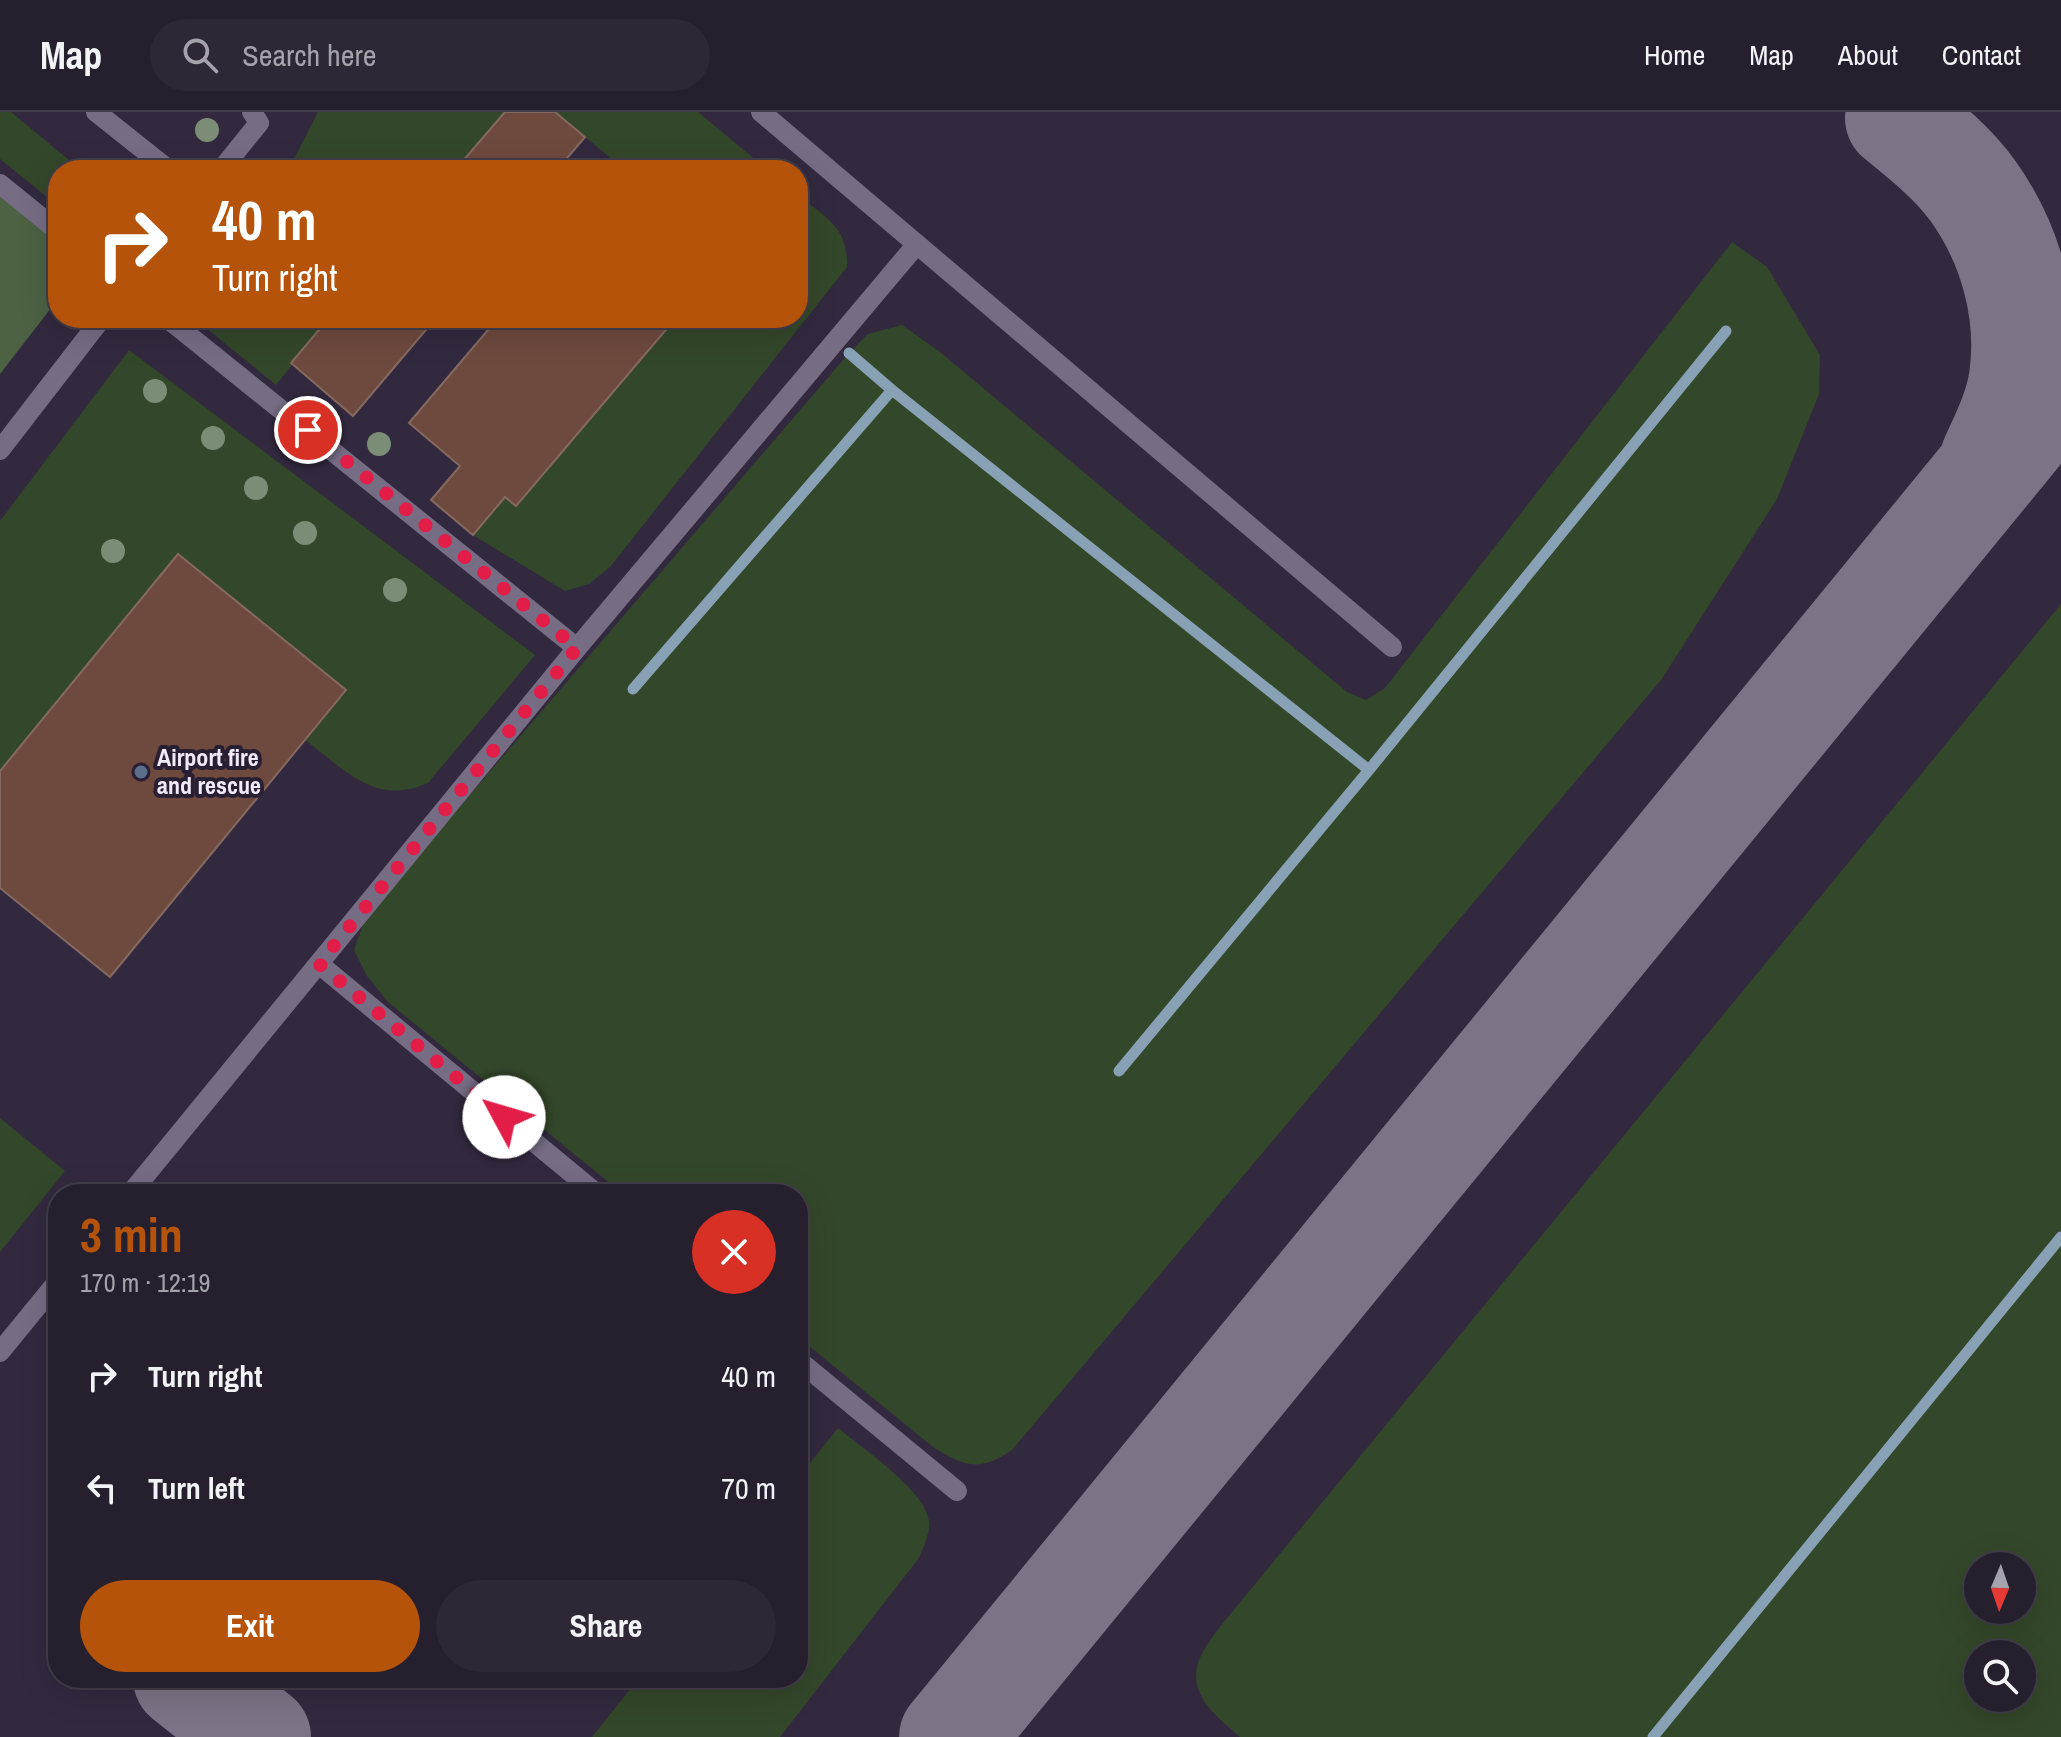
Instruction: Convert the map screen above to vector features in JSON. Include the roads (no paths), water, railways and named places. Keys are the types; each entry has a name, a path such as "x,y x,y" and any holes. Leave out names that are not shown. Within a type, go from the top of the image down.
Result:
{"lane":[{"path":"96,112 156,160"},
{"path":"229,160 259,123 252,112"},
{"path":"761,112 1392,647"},
{"path":"0,184 48,223"},
{"path":"138,1184 577,648 917,244"},
{"path":"0,450 94,328"},
{"path":"179,328 577,648"},
{"path":"319,964 585,1184"},
{"path":"0,1352 48,1293"},
{"path":"808,1368 957,1491"}],"waterway":[{"path":"1119,1071 1726,331"},
{"path":"849,353 1369,770"},
{"path":"633,689 892,390"},
{"path":"1653,1737 2061,1237"}],"place":[{"name":"Airport fire and rescue","path":"141,772"}]}
